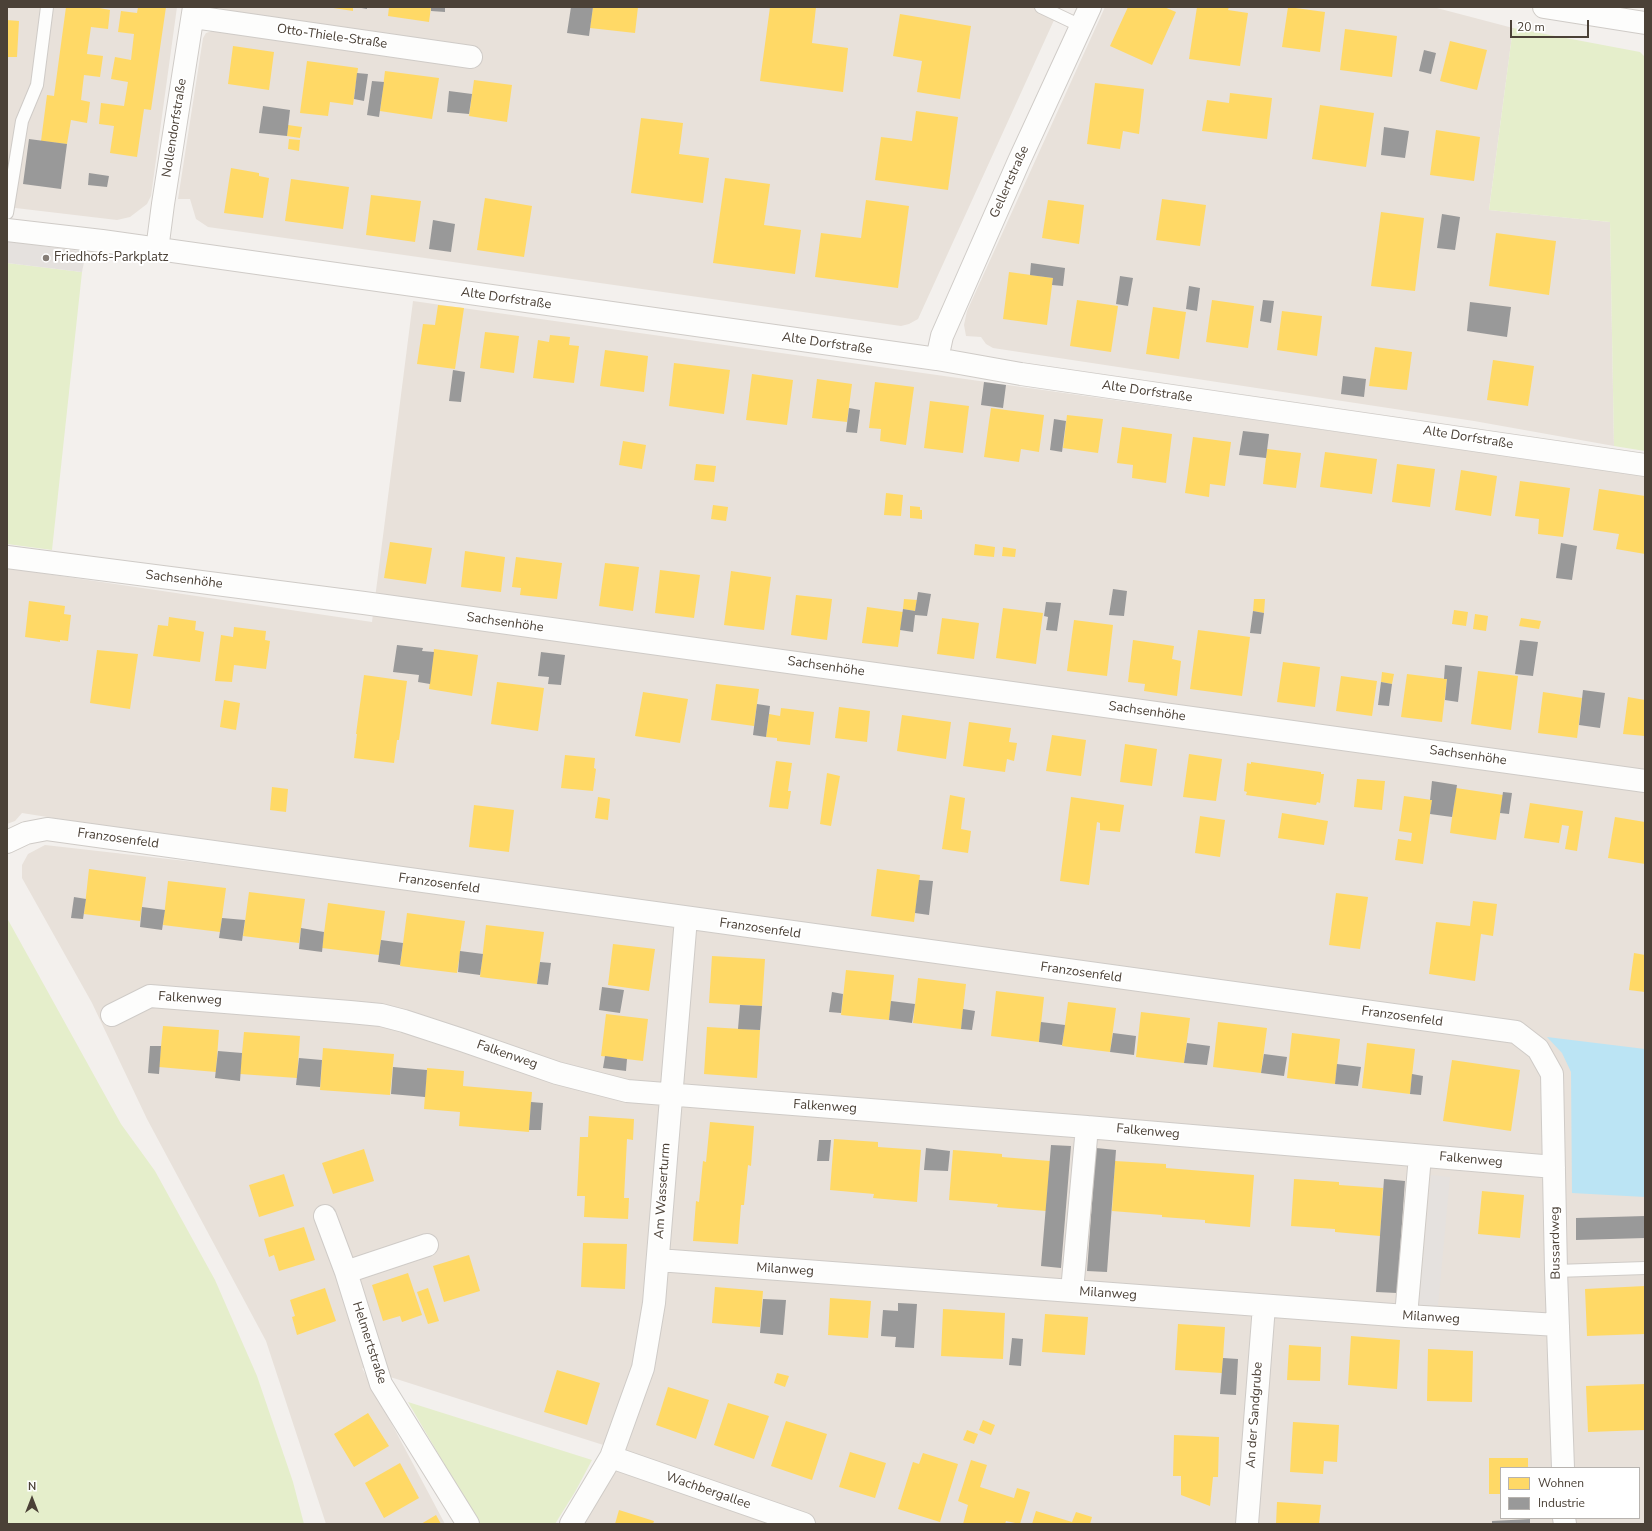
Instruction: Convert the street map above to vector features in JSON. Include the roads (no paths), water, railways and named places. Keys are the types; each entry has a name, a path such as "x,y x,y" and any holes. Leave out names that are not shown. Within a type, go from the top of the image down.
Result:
{"street":[{"path":"1544,7 1645,23"},
{"name":"Otto-Thiele-Straße","path":"194,12 471,58"},
{"name":"Nollendorfstraße","path":"157,250 194,12"},
{"name":"Gellertstraße","path":"937,360 942,336 1019,161 1086,16"},
{"name":"Alte Dorfstraße","path":"7,230 937,360 1021,374 1645,465"},
{"name":"Sachsenhöhe","path":"7,557 364,603 1645,781"},
{"name":"Franzosenfeld","path":"7,842 26,833 47,829 1516,1032"},
{"name":"Am Wasserturm","path":"571,1524 611,1457 643,1368 654,1303 686,918"},
{"name":"Falkenweg","path":"112,1015 150,996 381,1016 404,1021 557,1073 627,1091 1087,1127 1554,1167"},
{"name":"Bussardweg","path":"1516,1032 1538,1049 1552,1074 1556,1271 1563,1467"},
{"path":"1072,1291 1087,1127"},
{"path":"1406,1316 1420,1156"},
{"name":"Helmertstraße","path":"325,1216 346,1272 381,1384 468,1524"},
{"path":"346,1272 427,1245"},
{"name":"Milanweg","path":"658,1260 1264,1306 1558,1325"},
{"name":"An der Sandgrube","path":"1247,1524 1264,1306"},
{"name":"Wachbergallee","path":"611,1457 804,1524"}],"lane":[{"path":"7,213 22,121 37,85 47,7"},
{"path":"1041,7 1086,16"},
{"path":"1556,1271 1645,1268"}],"water":[{"path":"1547,1037 1645,1049 1645,1197 1572,1193 1571,1072 1562,1053"}],"place":[{"name":"Friedhofs-Parkplatz","path":"46,258"}]}
